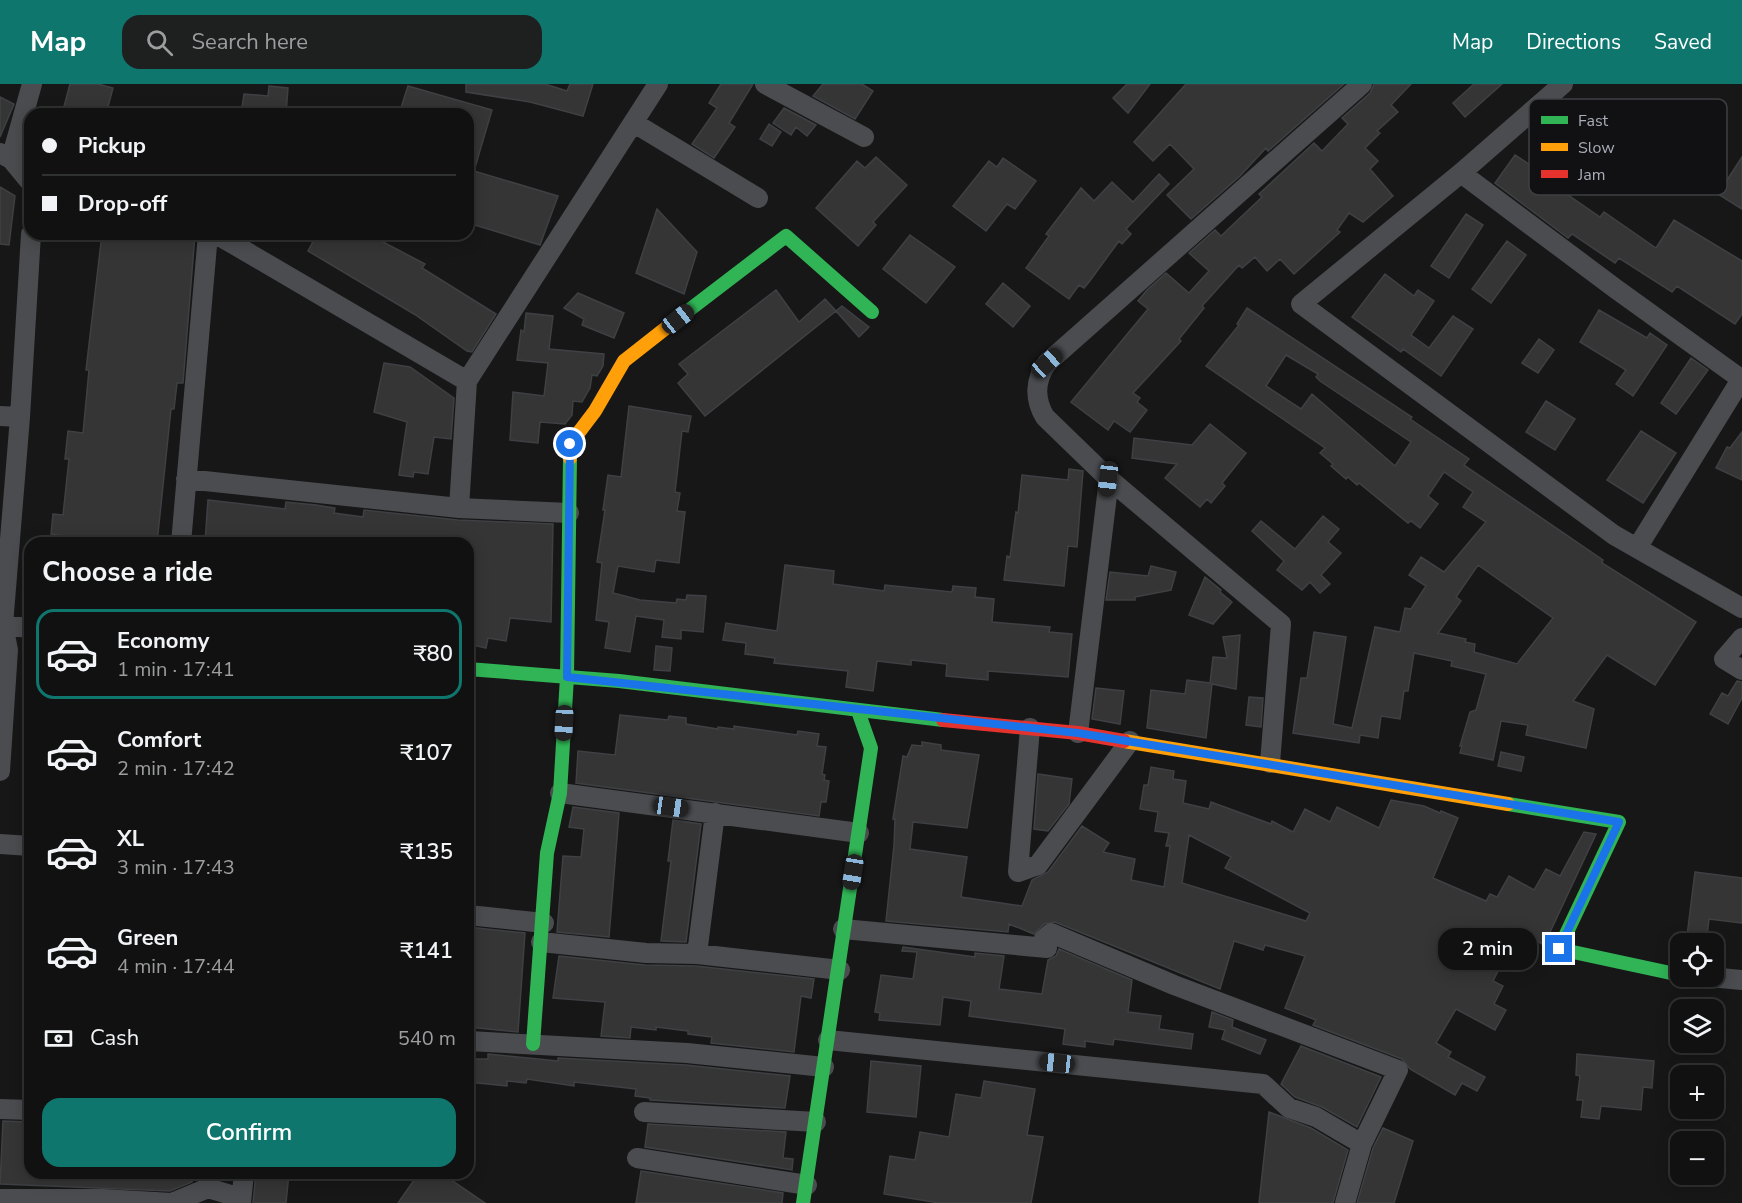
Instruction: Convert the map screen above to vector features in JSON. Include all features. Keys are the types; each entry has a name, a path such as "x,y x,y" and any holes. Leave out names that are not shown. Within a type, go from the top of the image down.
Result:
{"street":[{"path":"24,176 6,156 32,84"},
{"path":"459,508 467,381 658,84"},
{"path":"765,84 864,137"},
{"path":"1546,99 1563,84"},
{"path":"1270,763 1281,624 1108,479 1045,417 1038,406 1039,375 1047,363 1140,278 1360,85"},
{"path":"1529,114 1461,173 1301,304 1614,535 1742,608"},
{"path":"634,123 758,198"},
{"path":"1461,173 1616,290 1742,379 1637,548"},
{"path":"533,1044 544,923 547,853 560,792 567,677 570,444 595,411 624,361 786,236 872,312"},
{"path":"0,771 8,650 1,625 20,417 31,240"},
{"path":"181,537 207,240"},
{"path":"226,240 467,381"},
{"path":"0,416 20,417"},
{"path":"186,479 459,508 569,513"},
{"path":"1078,733 1108,479"},
{"path":"1,625 24,627"},
{"path":"1742,638 1724,659 1742,670"},
{"path":"474,669 567,677 858,711 1078,733 1619,822 1559,949 1670,973"},
{"path":"637,1158 805,1194 840,970 843,929 871,748 858,711"},
{"path":"1030,728 1018,872 1038,865 1130,741"},
{"path":"560,792 859,833"},
{"path":"697,954 715,813"},
{"path":"0,844 24,846"},
{"path":"474,916 544,923"},
{"path":"843,929 1047,948 1044,939 1051,933 1174,985 1398,1070 1362,1144 1345,1203"},
{"path":"541,942 646,953 697,954 840,970"},
{"path":"1724,978 1742,980"},
{"path":"828,1040 1263,1084 1289,1108 1316,1117 1362,1144"},
{"path":"474,1041 687,1053 824,1067"},
{"path":"0,1108 24,1110"},
{"path":"644,1112 816,1122"},
{"path":"241,1203 243,1179"},
{"path":"0,1199 103,1199 172,1203 208,1188 231,1195 235,1203"}],"building":[{"path":"70,84 98,84 113,88 108,108 64,108"},
{"path":"466,84 545,84 567,91 570,84 593,84 583,116 530,102 466,92"},
{"path":"721,84 753,84 729,123 735,127 714,158 692,144 717,108 709,103"},
{"path":"823,84 862,84 873,91 855,119 813,96"},
{"path":"1127,84 1150,84 1128,113 1113,98"},
{"path":"1186,84 1344,84 1268,151 1266,148 1240,176 1191,219 1167,195 1194,169 1170,144 1153,161 1134,142"},
{"path":"1374,84 1411,84 1391,105 1398,112 1377,131 1380,133 1365,148 1378,161 1370,169 1393,196 1363,222 1349,213 1337,230 1340,232 1294,274 1280,259 1267,271 1255,257 1242,268 1239,265 1202,306 1204,308 1179,339 1181,341 1133,393 1140,398 1137,402 1147,410 1130,432 1114,421 1108,430 1071,402 1148,309 1138,301 1147,290 1166,273 1189,293 1209,271 1189,253 1215,230 1221,236 1262,197 1259,194 1314,143 1322,151 1348,124 1342,118 1370,93"},
{"path":"1474,84 1502,84 1465,117 1453,103"},
{"path":"269,86 288,88 286,108 242,108 244,94 268,96"},
{"path":"408,86 492,110 474,171 474,108 401,108"},
{"path":"0,97 14,104 0,137"},
{"path":"784,108 816,125 807,136 796,127 791,135 773,123"},
{"path":"769,124 781,132 772,146 760,139"},
{"path":"1515,155 1529,164 1529,195 1568,195 1600,217 1604,212 1656,248 1674,220 1742,261 1742,314 1735,324 1677,286 1672,292 1619,258 1615,263 1572,234 1568,238 1495,183"},
{"path":"876,157 907,185 873,222 876,225 858,246 816,208 857,161 865,168"},
{"path":"1742,157 1742,209 1720,195 1727,195 1727,180"},
{"path":"1003,158 1036,181 1015,209 1007,204 986,231 953,206 989,161 997,167"},
{"path":"474,171 558,196 540,245 474,225"},
{"path":"1159,174 1169,184 1126,229 1131,234 1122,244 1119,241 1084,288 1079,285 1069,299 1026,268 1049,236 1046,234 1081,188 1094,201 1112,182 1133,202"},
{"path":"0,187 15,196 9,245 0,244"},
{"path":"657,209 697,252 684,294 636,273"},
{"path":"1466,214 1483,225 1449,278 1431,266"},
{"path":"910,235 955,267 926,303 883,269"},
{"path":"101,240 195,240 183,383 177,383 174,409 171,409 158,537 65,537 51,534 53,514 63,515 69,459 65,459 68,431 83,433 89,370 86,370"},
{"path":"314,240 379,240 425,264 422,268 496,314 472,352 467,351 414,314 308,251"},
{"path":"1507,241 1526,255 1491,303 1472,289"},
{"path":"1385,274 1414,296 1418,290 1434,301 1411,335 1429,348 1453,316 1473,329 1441,376 1403,349 1401,352 1352,317"},
{"path":"1003,283 1030,306 1013,327 986,304"},
{"path":"776,290 799,322 825,299 836,311 705,416 678,383 688,374 679,364"},
{"path":"578,293 624,313 614,338 582,325 584,319 564,308"},
{"path":"842,306 869,327 859,337 836,311"},
{"path":"1247,308 1412,417 1410,419 1469,459 1464,465 1603,560 1602,563 1696,622 1655,685 1607,655 1573,701 1594,709 1586,748 1526,735 1528,725 1501,721 1493,760 1460,753 1470,712 1476,710 1486,674 1451,666 1452,661 1414,653 1408,691 1404,691 1400,719 1381,716 1378,738 1360,735 1359,743 1293,733 1301,678 1307,678 1314,632 1346,637 1333,724 1352,728 1375,627 1400,632 1405,608 1411,609 1426,586 1409,575 1421,557 1444,572 1486,522 1463,507 1473,492 1444,472 1428,496 1438,504 1420,528 1411,521 1408,523 1359,483 1357,485 1348,477 1346,479 1320,453 1325,448 1206,366 1239,325 1237,324","holes":["1286,355 1318,374 1316,377 1320,381 1411,442 1395,466 1312,394 1301,409 1266,386","1478,565 1553,618 1517,664 1474,652 1475,644 1465,642 1466,639 1438,633 1461,601 1456,597"]},
{"path":"1599,310 1647,338 1650,333 1667,345 1633,396 1616,384 1626,370 1580,342"},
{"path":"526,313 553,316 549,349 604,354 603,366 597,376 592,375 590,388 582,402 573,401 572,415 565,424 540,422 538,443 510,440 513,392 544,396 548,363 517,360"},
{"path":"1539,339 1554,350 1538,373 1522,363"},
{"path":"1691,358 1708,370 1676,414 1661,403"},
{"path":"384,363 410,367 454,398 451,439 434,437 428,474 414,472 413,477 399,475 407,422 374,412"},
{"path":"1546,401 1575,419 1555,450 1526,432"},
{"path":"629,406 691,416 688,432 682,431 675,492 680,493 677,511 685,512 679,563 656,560 654,572 618,566 613,593 640,600 676,603 677,599 686,600 687,595 706,596 703,632 681,630 681,639 662,637 664,620 636,616 630,652 605,648 609,622 596,620 602,563 597,562 608,475 621,477"},
{"path":"1210,424 1246,453 1222,483 1225,486 1211,503 1207,499 1200,507 1165,478 1177,464 1132,458 1134,438 1192,445"},
{"path":"1641,431 1676,453 1643,503 1607,480"},
{"path":"1742,432 1742,480 1716,468 1727,447 1730,448"},
{"path":"1069,469 1083,471 1077,547 1068,546 1064,586 1004,580 1007,556 1010,557 1016,512 1018,513 1022,475 1068,480"},
{"path":"208,500 285,509 286,502 316,505 335,508 334,513 363,517 364,510 458,520 553,524 551,622 510,618 506,641 488,638 486,648 474,645 474,537 205,537"},
{"path":"1323,516 1339,529 1328,542 1341,553 1321,575 1330,584 1320,593 1310,582 1302,590 1277,570 1284,561 1252,531 1261,521 1295,549"},
{"path":"785,565 834,571 833,584 884,591 885,585 952,592 953,586 976,588 975,597 994,599 992,622 1050,627 1049,632 1072,634 1068,677 988,671 988,680 946,676 947,664 911,660 911,665 877,661 873,691 846,687 848,671 774,663 775,658 745,654 746,643 723,640 726,623 777,631"},
{"path":"1151,566 1176,572 1171,590 1135,597 1135,600 1106,600 1110,572 1148,576"},
{"path":"1205,577 1232,602 1213,624 1189,615"},
{"path":"1240,635 1236,689 1212,684 1206,738 1147,728 1151,690 1185,694 1187,680 1210,683 1213,657 1227,658 1223,637"},
{"path":"656,646 672,648 670,671 654,670"},
{"path":"1737,681 1742,682 1742,698 1728,724 1710,714 1722,693 1728,696"},
{"path":"1096,688 1124,691 1120,724 1092,719"},
{"path":"1249,697 1263,698 1261,727 1246,725"},
{"path":"620,715 668,720 669,716 686,718 686,724 718,729 718,727 734,729 734,726 797,735 798,731 819,734 817,746 826,747 822,774 825,775 824,780 829,781 826,802 821,802 819,816 576,783 578,751 615,755"},
{"path":"922,742 941,745 941,750 979,755 967,828 913,822 910,849 967,857 961,897 1022,906 1032,880 1048,872 1082,826 1109,843 1103,852 1135,859 1131,880 1164,887 1170,846 1166,846 1169,833 1155,831 1158,812 1140,809 1144,785 1148,785 1151,767 1174,771 1173,779 1186,781 1183,803 1209,809 1211,802 1271,824 1272,821 1293,832 1305,809 1330,822 1337,807 1379,828 1391,800 1424,806 1440,813 1441,811 1458,818 1433,878 1486,901 1490,894 1497,897 1509,876 1534,890 1546,869 1560,876 1584,832 1596,834 1544,945 1537,941 1529,955 1511,946 1493,981 1503,986 1494,1004 1506,1010 1495,1030 1456,1009 1436,1043 1451,1052 1448,1057 1485,1077 1477,1091 1462,1083 1455,1095 1410,1069 1402,1059 1313,1025 1316,1020 1285,1008 1305,956 1265,945 1263,950 1234,941 1220,989 1055,922 1044,924 1034,934 1009,924 1008,932 886,921 894,845 895,819 893,819 903,756 907,757 912,745 922,746","holes":["1189,835 1231,857 1225,868 1310,913 1306,921 1182,883"]},
{"path":"1501,752 1524,757 1521,771 1498,766"},
{"path":"1038,774 1072,779 1069,804 1048,831 1034,829"},
{"path":"573,807 619,813 609,937 557,932 563,856 581,857 584,829 569,827"},
{"path":"673,820 701,824 686,942 661,941 671,861 668,861"},
{"path":"1695,872 1742,878 1742,923 1709,919 1707,933 1687,933"},
{"path":"474,928 525,933 518,1032 474,1028"},
{"path":"903,947 975,957 975,953 1004,956 999,989 1042,994 1048,960 1056,956 1059,949 1132,980 1128,1012 1161,1016 1159,1029 1193,1034 1191,1049 1114,1039 1113,1045 1085,1041 1085,1047 1063,1044 1065,1029 969,1016 971,1001 943,997 940,1025 879,1020 880,1013 875,1012 881,975 913,979 917,952 902,951"},
{"path":"559,956 645,965 696,966 814,979 811,998 801,996 794,1052 711,1043 712,1037 656,1027 656,1030 631,1027 630,1038 601,1036 605,1002 553,998"},
{"path":"1212,1012 1233,1020 1232,1027 1266,1040 1260,1054 1222,1039 1225,1030 1209,1027"},
{"path":"1301,1046 1381,1077 1357,1127 1322,1107 1295,1097 1281,1084"},
{"path":"488,1054 558,1061 558,1058 686,1065 790,1076 785,1108 650,1100 650,1098 635,1096 636,1089 574,1082 574,1086 527,1079 526,1083 507,1081 507,1086 474,1083 474,1059 488,1059"},
{"path":"1577,1054 1654,1061 1652,1088 1643,1087 1641,1110 1601,1106 1599,1119 1581,1117 1583,1100 1577,1100 1580,1076 1576,1075"},
{"path":"871,1061 921,1066 916,1117 867,1112"},
{"path":"984,1081 1035,1089 1027,1135 1043,1137 1031,1203 939,1203 884,1194 890,1156 915,1160 920,1132 949,1137 956,1094 981,1098"},
{"path":"1269,1112 1311,1128 1348,1150 1333,1203 1259,1203"},
{"path":"3,1121 24,1122 24,1179 193,1179 192,1182 170,1191 0,1184"},
{"path":"648,1124 786,1132 783,1158 793,1159 792,1170 645,1147"},
{"path":"1383,1128 1413,1141 1394,1203 1357,1203 1373,1148"},
{"path":"641,1171 783,1193 782,1203 636,1203"},
{"path":"255,1179 288,1179 286,1203 253,1203"},
{"path":"415,1179 450,1179 485,1203 398,1203"}],"traffic: fast":[{"path":"680,317 786,236 872,312"},
{"path":"533,1044 547,853 560,793 567,677 570,458"},
{"path":"474,669 619,681 943,720"},
{"path":"803,1203 871,748 858,711"},
{"path":"1508,804 1619,822 1559,949 1670,973"}],"traffic: slow":[{"path":"570,458 570,444 595,411 624,361 680,317"},
{"path":"1124,741 1508,804"}],"traffic: jam":[{"path":"943,720 1078,733 1124,741"}],"route":[{"path":"570,444 567,677 620,681 858,711 1078,733 1619,822 1559,949"}]}
